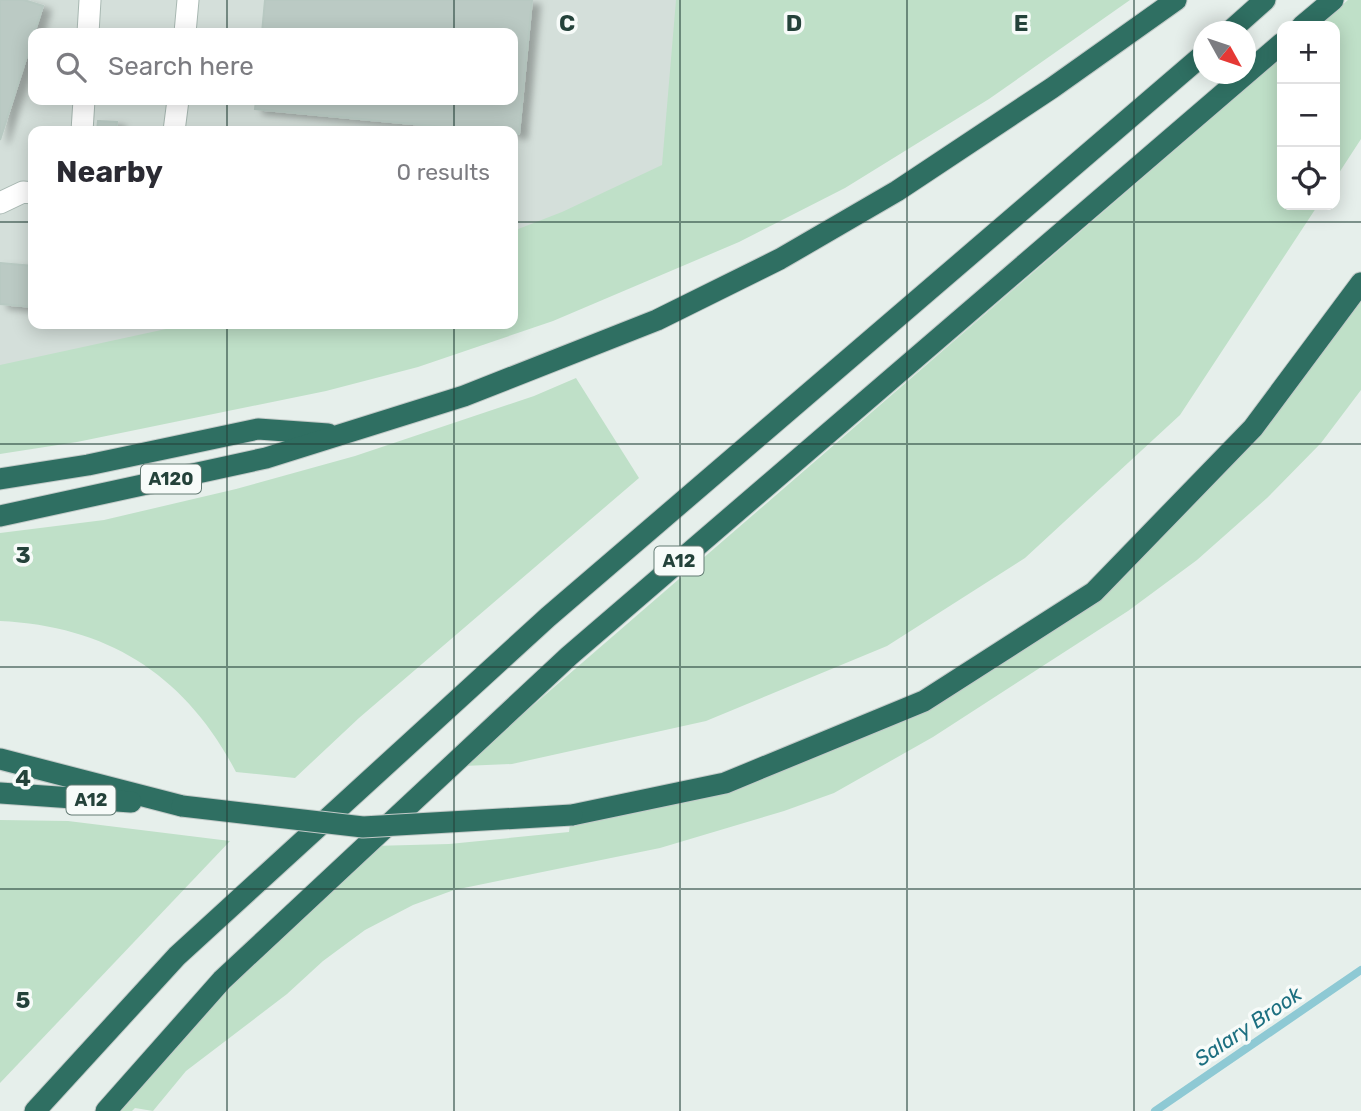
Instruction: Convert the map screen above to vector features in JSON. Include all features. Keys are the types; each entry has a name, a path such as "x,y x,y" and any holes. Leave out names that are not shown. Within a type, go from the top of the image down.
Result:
{"highway":[{"path":"0,478 88,465 258,429 341,435 464,396 657,320 780,259 897,191 1052,88 1176,0"},
{"path":"1241,21 1265,0"},
{"path":"1308,21 1333,0"},
{"name":"A12","path":"106,1111 222,980 569,656 1277,47"},
{"name":"A12","path":"35,1111 177,956 538,626 1193,63"},
{"name":"A12","path":"0,793 182,806 363,827 572,815 724,783 923,701 1094,592 1252,428 1361,283"},
{"name":"A120","path":"0,516 266,458 341,435"},
{"path":"0,759 182,806"}],"lane":[{"path":"88,28 90,0"},
{"path":"185,28 188,0"},
{"path":"82,126 84,105"},
{"path":"175,126 177,105"},
{"path":"0,203 23,192 28,192"}],"shaded area":[{"path":"0,0 747,0 730,179 518,266 518,126 28,126 28,329 260,329 0,376"}],"green space":[{"path":"676,0 1130,0 989,99 845,188 739,242 553,321 418,367 326,391 77,442 0,454 0,365 166,329 518,329 518,229 562,212 662,165"},
{"path":"1348,0 1361,0 1361,139 1340,171 1340,21 1324,21"},
{"path":"1277,61 1277,210 1315,210 1180,415 1025,558 887,646 706,721 512,764 463,766 1251,84 1256,84 1256,80"},
{"path":"1361,288 1361,390 1321,443 1267,498 1197,560 1128,611 933,737 834,793 660,848 454,890 413,905 365,930 323,961 287,994 186,1071 153,1111 135,1108 132,1111 118,1111 195,1023 372,846 449,844 569,832 570,824 636,813 710,793 810,758 1109,583"},
{"path":"576,378 639,478 359,718 295,778 236,772 216,738 193,709 168,683 140,662 76,633 39,625 0,621 0,533 104,520 236,489 355,456 534,396"},
{"path":"0,820 68,821 230,841 0,1083"}],"building":[{"path":"0,0 24,0 43,6 36,28 28,28 28,53 0,140"},
{"path":"265,0 532,0 519,134 518,126 434,126 255,109 255,105 518,105 518,28 262,28"},
{"path":"98,121 117,122 117,126 98,126"},
{"path":"0,263 28,266 28,307 0,304"}],"waterway":[{"name":"Salary Brook","path":"1155,1111 1361,970"}]}
